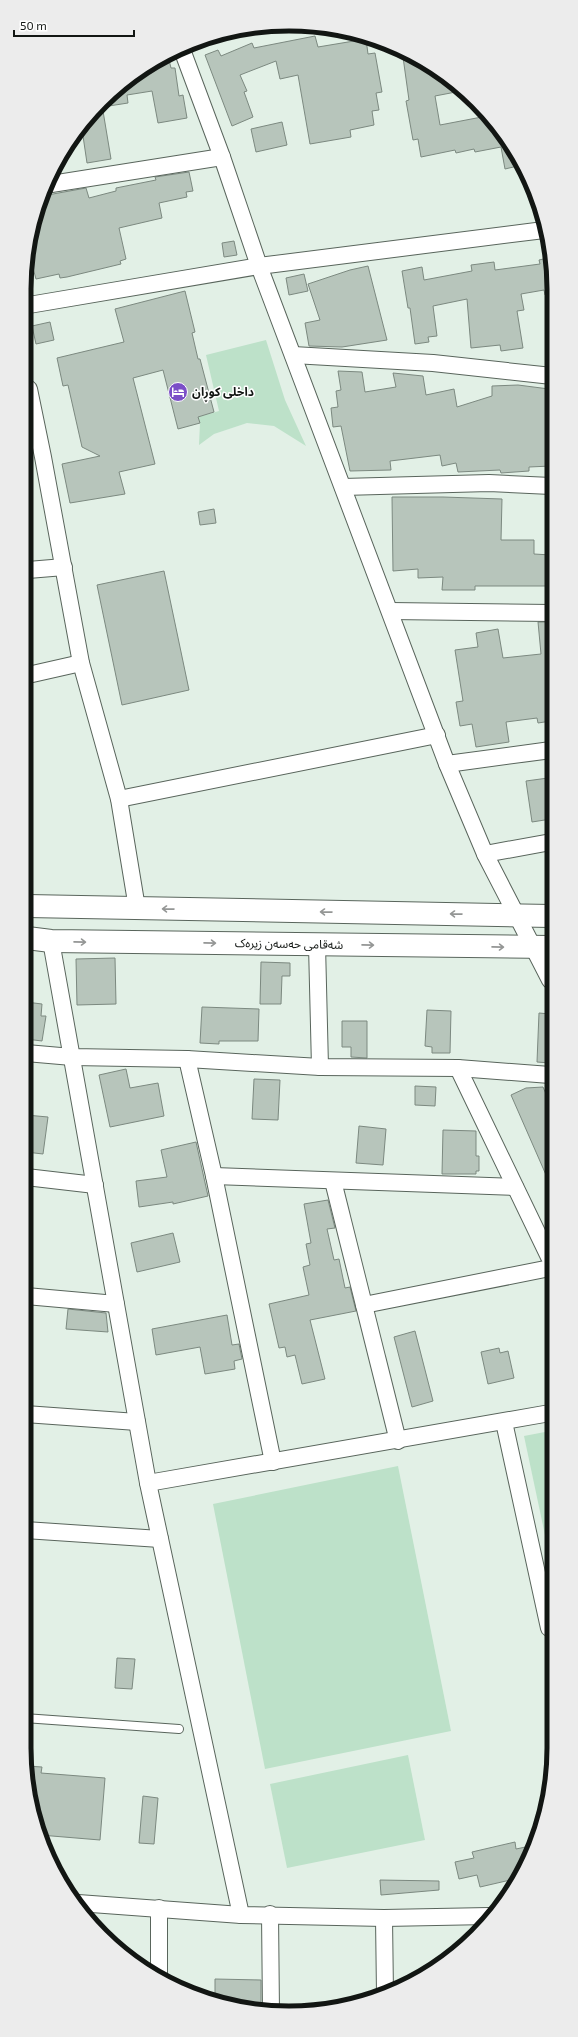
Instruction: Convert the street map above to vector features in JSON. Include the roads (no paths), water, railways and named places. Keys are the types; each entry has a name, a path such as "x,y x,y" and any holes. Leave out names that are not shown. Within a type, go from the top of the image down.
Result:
{"main road":[{"path":"31,906 547,916"},
{"name":"شەقامی حەسەن زیرەک","path":"31,938 51,941 541,947"}],"street":[{"path":"183,54 222,157 259,266 447,764 484,854 517,915 541,947 547,969"},
{"path":"54,184 222,157"},
{"path":"31,305 259,266 540,231"},
{"path":"293,355 433,363 547,375"},
{"path":"31,415 36,458 64,567 81,663 119,798 137,908"},
{"path":"343,487 489,483 547,486"},
{"path":"31,570 64,567"},
{"path":"390,611 547,613"},
{"path":"31,674 81,663"},
{"path":"119,798 437,735"},
{"path":"447,764 547,751"},
{"path":"484,854 547,843"},
{"path":"51,941 148,1483 241,1915"},
{"path":"317,945 320,1068"},
{"path":"31,1053 72,1057 187,1059 320,1068 458,1068 547,1075"},
{"path":"187,1059 214,1176 273,1462"},
{"path":"458,1068 547,1253"},
{"path":"214,1176 515,1187"},
{"path":"31,1177 95,1185"},
{"path":"333,1181 398,1441"},
{"path":"364,1305 547,1269"},
{"path":"31,1296 116,1304"},
{"path":"31,1414 138,1422"},
{"path":"148,1483 398,1441 547,1414"},
{"path":"504,1422 547,1619"},
{"path":"31,1530 160,1538"},
{"path":"83,1904 159,1908 241,1915 270,1914 384,1918 485,1916"},
{"path":"159,1908 159,1970"},
{"path":"270,1914 271,2005"},
{"path":"384,1918 385,1987"}],"lane":[{"path":"31,1718 179,1729"}],"place":[{"name":"داخلی کوڕان","path":"178,392"}]}
